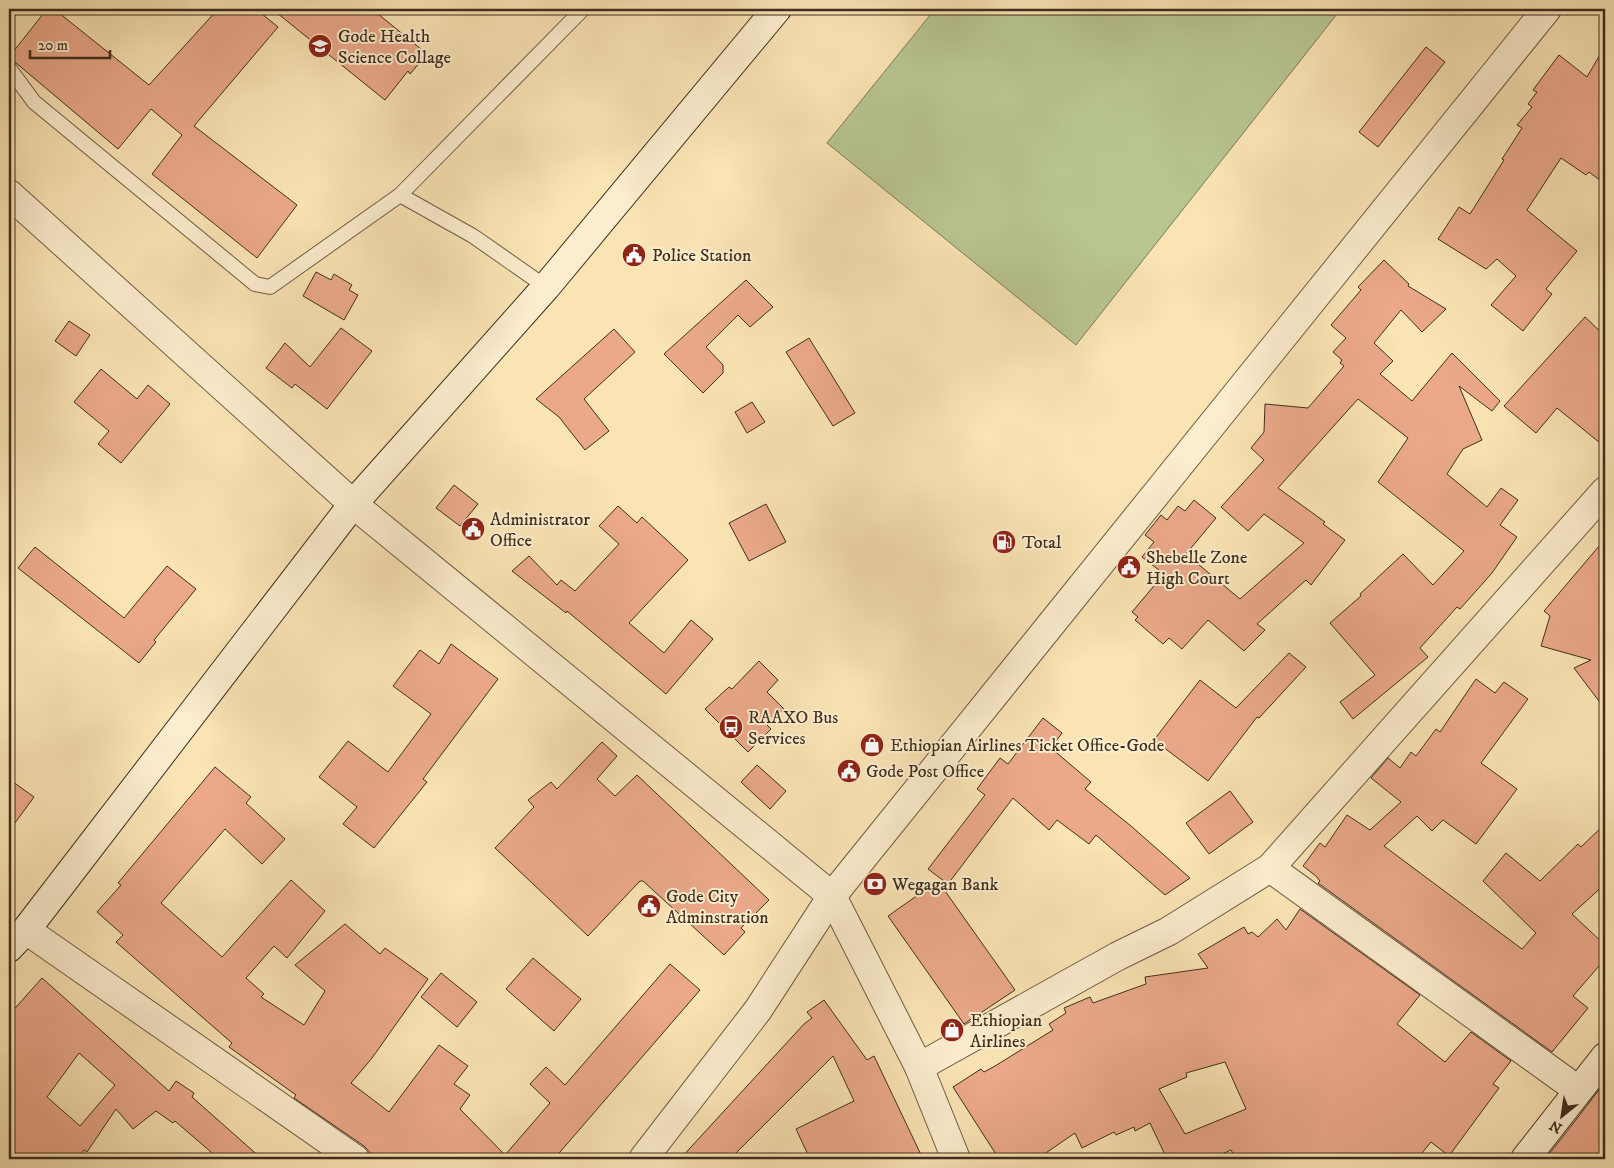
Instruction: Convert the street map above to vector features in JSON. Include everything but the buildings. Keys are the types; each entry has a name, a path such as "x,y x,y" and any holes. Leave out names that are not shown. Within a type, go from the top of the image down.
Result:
{"street":[{"path":"355,1159 17,939 353,504 546,287 777,9"},
{"path":"643,1159 758,1010 832,896 1547,9"},
{"path":"9,194 353,504 832,896 919,1067 956,1159"},
{"path":"919,1067 1109,961 1169,931 1270,868 1605,492"},
{"path":"1270,868 1578,1090"},
{"path":"1525,1159 1605,1057"}],"lane":[{"path":"9,68 34,102 255,284 270,286 400,195 583,9"},
{"path":"400,195 473,236 546,287"}],"green space":[{"path":"935,9 1341,9 1076,345 827,143"}],"place":[{"name":"Gode Health Science Collage","path":"320,46"},
{"name":"Police Station","path":"634,255"},
{"name":"Administrator Office","path":"473,529"},
{"name":"Total","path":"1004,542"},
{"name":"Shebelle Zone High Court","path":"1129,567"},
{"name":"RAAXO Bus Services","path":"731,727"},
{"name":"Ethiopian Airlines Ticket Office-Gode","path":"872,745"},
{"name":"Gode Post Office","path":"849,771"},
{"name":"Wegagan Bank","path":"875,884"},
{"name":"Gode City Adminstration","path":"649,906"},
{"name":"Ethiopian Airlines","path":"952,1030"}]}
